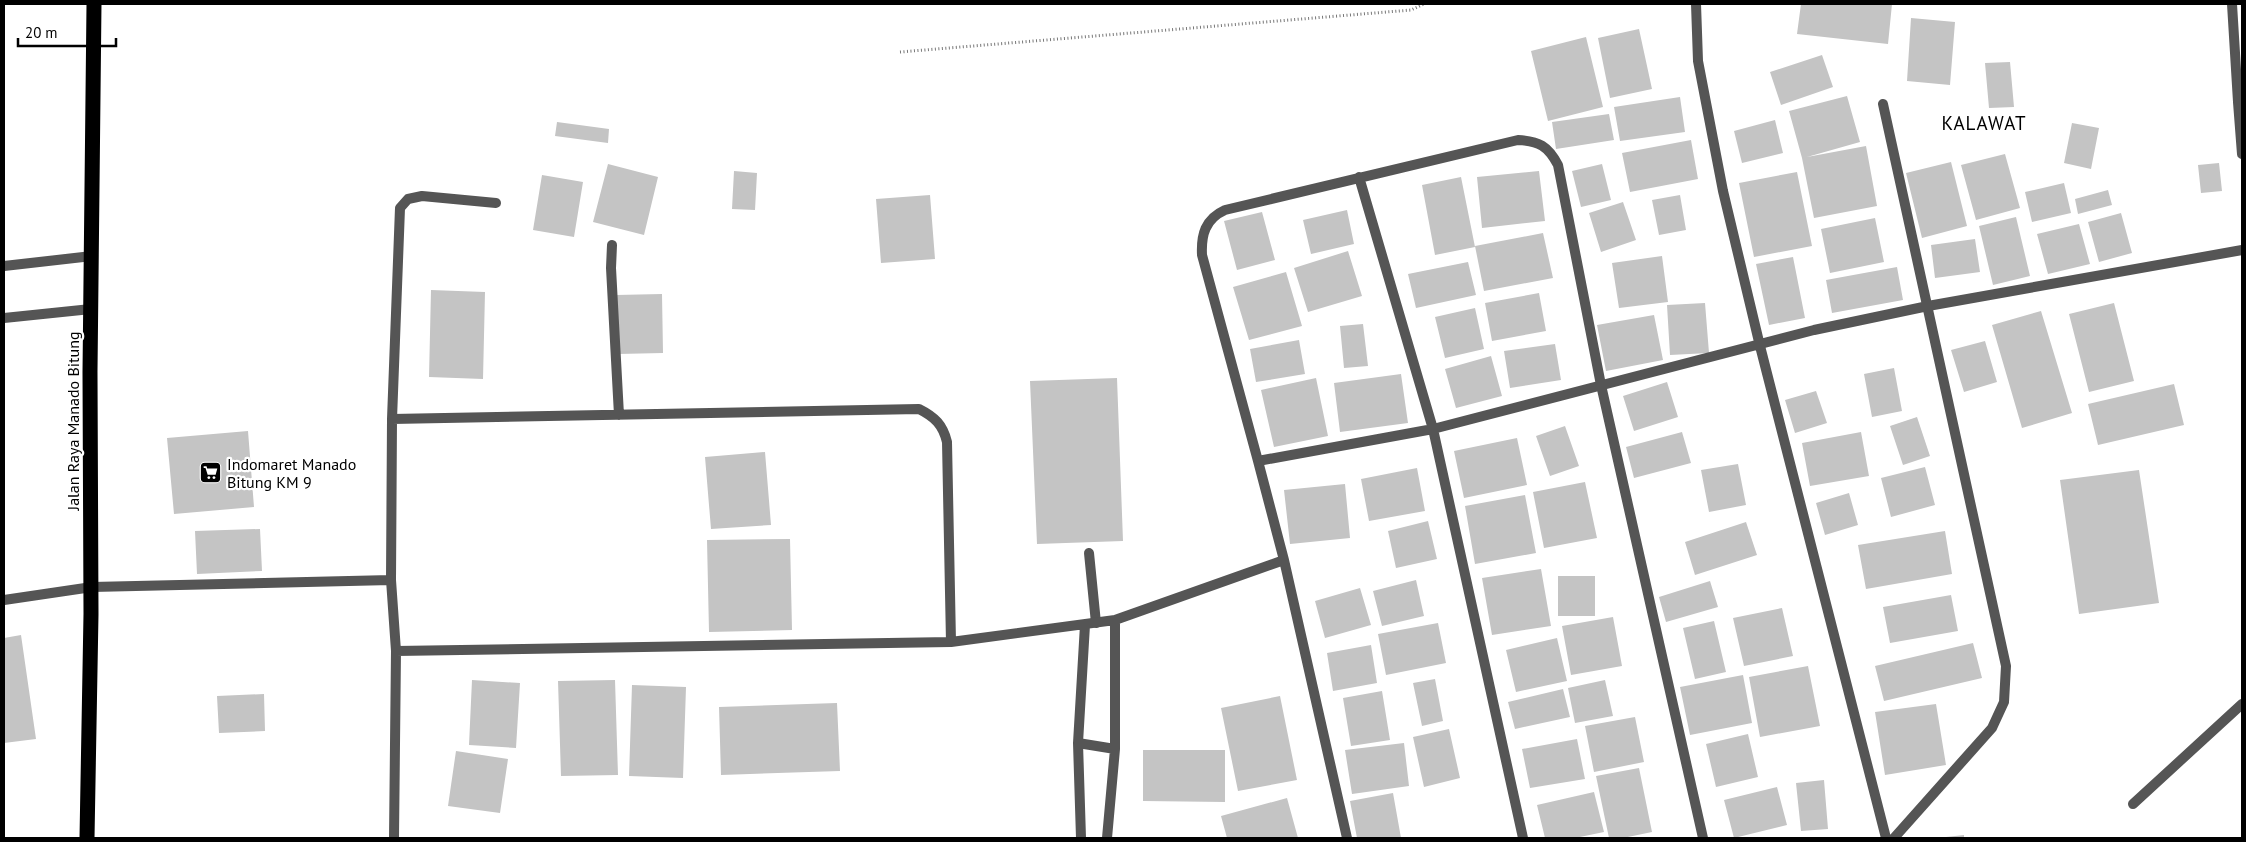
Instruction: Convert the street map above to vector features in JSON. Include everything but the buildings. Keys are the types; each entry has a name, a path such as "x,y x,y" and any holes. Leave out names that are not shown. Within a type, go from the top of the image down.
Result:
{"highway":[{"name":"Jalan Raya Manado Bitung","path":"87,838 92,587 91,309 94,4"}],"street":[{"path":"1696,4 1698,61 1723,191 1760,346 1886,838"},
{"path":"2232,4 2242,154"},
{"path":"1883,104 2006,666 2004,702 1992,728 1894,838"},
{"path":"1347,838 1284,560 1202,255 1203,234 1210,218 1224,210 1518,140 1534,141 1542,144 1552,154 1558,165 1601,385 1703,838"},
{"path":"1359,177 1434,429 1523,838"},
{"path":"394,838 396,651 391,580 392,419 400,208 408,199 422,196 496,203"},
{"path":"612,245 611,268 619,415"},
{"path":"1258,461 1434,429 1760,346 1814,330 1928,306 2242,250"},
{"path":"4,266 92,256"},
{"path":"4,318 91,309"},
{"path":"392,419 919,409 932,416 942,427 947,442 952,642"},
{"path":"1089,553 1096,623"},
{"path":"396,651 952,642 1115,620 1284,560"},
{"path":"4,600 92,587 391,580"},
{"path":"1107,838 1115,749 1115,620"},
{"path":"1081,838 1078,743 1085,625"},
{"path":"2133,804 2242,704"},
{"path":"1078,743 1115,749"}],"path":[{"path":"900,52 1411,10 1424,4"}],"place":[{"name":"Indomaret Manado Bitung KM 9","path":"211,473"}],"district":[{"name":"KALAWAT","path":"1984,123"}]}
